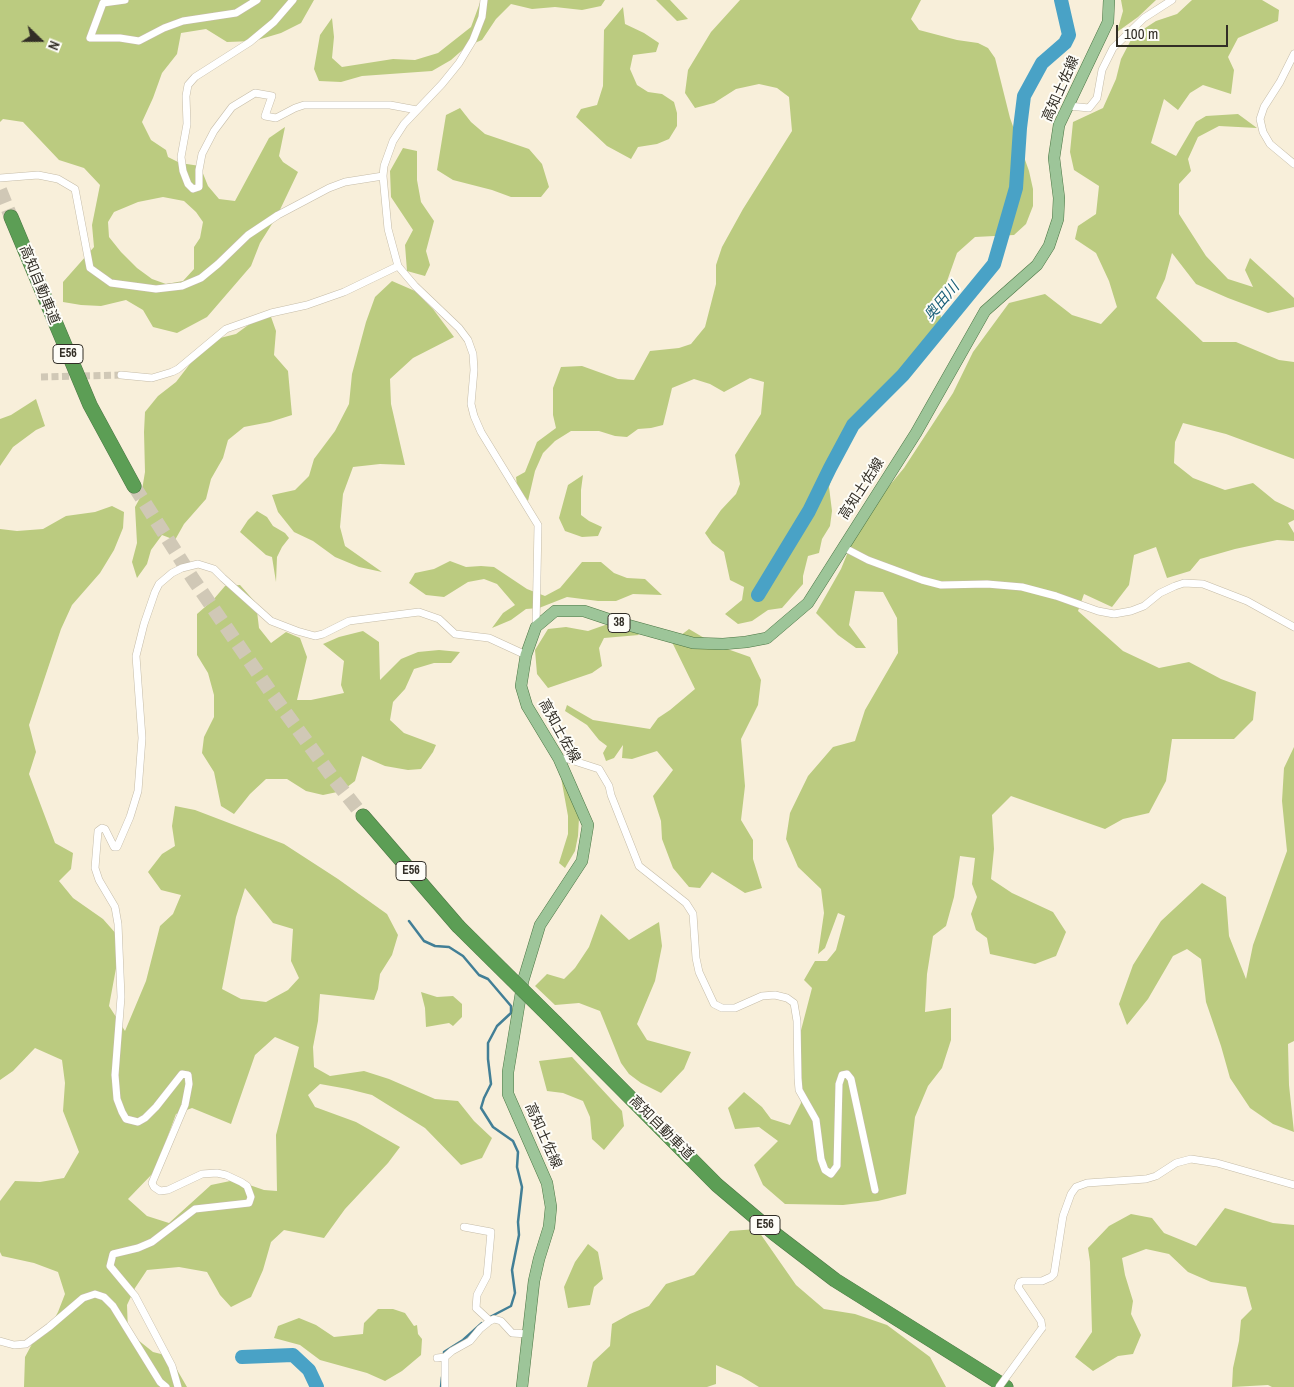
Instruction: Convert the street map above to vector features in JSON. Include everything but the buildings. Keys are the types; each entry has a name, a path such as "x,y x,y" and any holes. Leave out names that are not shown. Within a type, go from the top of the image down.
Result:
{"highway":[{"name":"高知自動車道","path":"11,218 90,405 134,486"},
{"name":"高知自動車道","path":"363,816 458,926 717,1184 775,1234 835,1280 1006,1387"}],"main road":[{"name":"高知土佐線","path":"522,1387 534,1281 549,1227 551,1207 547,1183 508,1094 508,1072 523,981 540,925 582,861 588,825 558,759 527,706 521,686 526,655 536,627 556,611 584,611 617,622 693,642 723,644 746,642 767,638 808,602 916,433 985,311 1037,265 1049,246 1058,219 1059,198 1054,158 1059,125 1108,22 1109,0"}],"street":[{"path":"125,0 103,3 90,38 120,38 139,42 164,28 183,22 236,13 257,0"},
{"path":"293,0 274,22 250,42 195,77 188,85 186,96 187,124 181,157 183,171 188,184 193,189 198,186 202,154 214,131 232,107 255,93 272,96 265,116 276,118 304,105 390,105 417,110"},
{"path":"484,0 482,17 473,40 442,84 404,124 393,141 384,166 383,176 388,229 398,266 415,286 459,328 468,340 473,354 474,370 471,404 474,416 481,432 538,526 536,627"},
{"path":"1069,106 1089,108 1097,98 1102,70 1113,48 1144,18 1172,0"},
{"path":"1294,54 1280,82 1264,107 1260,119 1270,144 1294,164"},
{"path":"0,178 38,175 58,179 75,189 90,268 111,282 156,289 182,286 201,278 248,235 278,215 329,188 352,181 383,176"},
{"path":"121,375 152,378 178,370 226,329 271,313 307,305 344,292 398,266"},
{"path":"843,546 868,560 941,585 987,584 1022,587 1056,596 1098,611 1114,614 1144,606 1160,593 1175,586 1203,584 1247,601 1294,627"},
{"path":"178,1387 172,1366 140,1304 110,1266 113,1254 138,1248 152,1242 195,1209 249,1203 251,1197 247,1186 226,1175 217,1174 202,1174 168,1190 160,1191 154,1187 152,1182 185,1105 189,1084 188,1075 182,1074 156,1107 138,1122 126,1119 117,1099 114,1074 121,997 118,924 115,907 99,880 95,868 98,831 102,828 114,847 118,847 138,791 142,738 136,656 155,592 159,584 172,573 198,564 214,569 271,621 314,636 324,634 349,621 419,612 439,619 455,634 489,638 526,655"},
{"path":"558,759 568,759 599,769 609,786 640,866 686,903 693,914 696,958 699,972 714,1004 722,1008 736,1008 762,996 775,995 788,998 794,1003 799,1090 816,1120 825,1170 831,1174 837,1166 838,1084 842,1075 847,1074 851,1079 875,1190"},
{"path":"999,1387 1042,1328 1041,1321 1018,1287 1023,1280 1042,1280 1054,1274 1063,1216 1071,1194 1076,1187 1087,1183 1146,1179 1156,1176 1176,1163 1190,1159 1217,1163 1294,1185"},
{"path":"464,1227 490,1232 487,1276 477,1295 476,1308 487,1318 501,1321 512,1333 528,1334"},
{"path":"0,1341 14,1345 26,1344 49,1328 83,1298 95,1294 104,1298 113,1306 160,1382 166,1387"},
{"path":"437,1358 445,1357 452,1350 470,1341 487,1318"},
{"path":"445,1357 445,1387"}],"green space":[{"path":"0,0 314,0 301,23 281,33 254,41 227,42 206,29 181,33 177,54 162,73 142,122 151,140 166,150 168,157 180,163 200,166 208,186 219,199 235,201 269,138 285,127 279,156 283,162 298,172 277,216 260,243 251,266 207,317 177,333 153,327 143,310 126,300 101,306 63,302 63,282 94,247 92,225 100,185 84,168 59,160 23,122 3,119 0,122","holes":["163,197 184,201 196,212 203,222 200,238 194,247 194,269 183,281 166,284 152,279 137,268 121,252 109,237 108,222 114,212 138,202"]},
{"path":"481,0 605,0 601,6 582,10 555,7 532,9 511,4 496,19 482,40 467,46 451,60 432,71 362,76 341,82 319,81 314,69 320,35 332,18 334,37 332,58 342,67 393,59 415,60 438,53 471,27"},
{"path":"656,0 670,0 688,19 677,21"},
{"path":"740,0 921,0 911,19 919,30 957,40 978,43 988,48 995,58 1010,118 1029,171 1033,189 1033,206 1026,224 1014,235 975,237 957,253 941,298 940,313 944,331 923,351 896,382 861,412 843,441 829,487 832,511 830,526 822,539 819,553 808,556 803,584 782,608 768,610 752,621 738,624 725,614 742,600 744,587 730,580 724,552 712,543 705,533 721,510 736,494 740,484 735,455 761,414 764,382 750,378 724,392 710,384 694,379 672,388 663,425 638,429 627,437 615,436 599,431 571,431 555,441 543,453 535,471 528,501 517,486 516,477 525,472 537,442 556,428 553,415 553,388 561,367 582,366 618,379 634,380 650,351 679,348 691,344 705,327 716,284 716,265 722,247 743,209 792,131 789,97 777,88 759,84 736,89 714,103 695,108 685,93 688,70 711,32"},
{"path":"1121,0 1156,0 1138,17 1117,32 1123,11"},
{"path":"1192,0 1262,0 1279,10 1278,21 1238,38 1228,57 1234,70 1231,94 1203,85 1190,93 1178,110 1164,99 1151,143 1176,156 1196,122 1206,116 1238,114 1257,128 1219,126 1198,137 1188,159 1191,171 1179,184 1179,214 1206,256 1228,279 1253,287 1245,270 1250,258 1294,298 1294,307 1268,313 1196,284 1172,253 1165,279 1156,298 1203,342 1236,342 1279,360 1294,362 1294,459 1226,434 1183,423 1175,442 1174,463 1193,478 1225,490 1253,483 1275,501 1294,510 1294,520 1288,523 1294,533 1294,541 1277,540 1200,559 1190,571 1167,578 1156,547 1134,555 1129,585 1112,607 1084,594 1078,611 1123,651 1159,668 1189,662 1221,679 1256,692 1253,720 1234,739 1172,739 1166,781 1149,813 1123,819 1105,829 1011,796 992,815 994,849 991,879 1012,893 1053,912 1066,932 1056,956 1035,964 990,954 987,938 976,930 971,914 977,897 972,884 975,858 960,856 954,897 946,926 933,936 927,974 925,1012 951,1008 951,1040 942,1068 928,1086 915,1117 906,1194 878,1201 843,1205 785,1204 763,1185 754,1165 778,1141 759,1127 735,1129 728,1108 744,1092 762,1107 771,1119 790,1125 801,1103 798,1074 799,1038 812,988 804,980 815,961 827,961 836,950 845,916 838,913 825,948 818,954 824,913 821,889 798,867 786,839 790,813 808,776 833,747 855,741 865,710 898,653 897,618 883,592 855,591 849,625 866,648 856,648 838,635 816,613 841,569 861,520 904,468 953,393 973,352 1009,303 1045,294 1072,315 1101,324 1117,307 1109,281 1096,253 1075,239 1078,226 1096,214 1099,186 1074,170 1070,152 1073,122 1103,108 1116,79 1121,59 1133,36 1156,21 1177,14"},
{"path":"623,7 625,24 659,43 656,52 633,55 630,69 637,85 648,92 662,94 674,102 677,113 677,126 669,139 657,144 638,147 631,159 607,146 576,117 581,109 597,105 603,86 604,30"},
{"path":"460,108 471,122 485,134 529,149 542,164 549,187 541,197 511,197 453,180 437,170 446,115"},
{"path":"403,148 417,151 417,180 421,202 434,221 426,251 430,265 425,276 407,271 405,245 413,230 391,197 390,171"},
{"path":"392,281 415,291 433,309 454,337 413,358 390,379 391,404 405,465 380,464 353,467 343,494 340,527 345,546 382,572 359,567 335,557 313,541 294,532 278,512 272,495 295,490 309,476 314,459 335,431 349,404 352,374 375,297"},
{"path":"270,314 276,331 274,355 288,371 292,415 244,427 228,440 223,458 211,479 206,499 184,524 175,540 162,535 151,550 147,564 137,578 132,562 137,543 135,507 141,496 145,472 145,412 158,396 176,382 196,356 216,339 236,334 251,323"},
{"path":"36,399 45,426 36,430 13,447 0,466 0,419 11,415"},
{"path":"583,475 581,515 602,527 598,536 582,537 565,531 559,518 568,485"},
{"path":"112,506 124,512 123,528 114,550 100,573 72,605 61,629 29,725 36,752 29,774 55,843 73,853 71,869 59,881 73,898 103,919 118,936 117,963 109,1006 125,1031 146,981 160,926 173,914 181,895 161,890 148,872 162,854 175,846 172,826 175,806 195,810 284,844 387,914 398,935 392,955 380,974 374,1000 320,994 318,1021 313,1047 314,1067 330,1076 364,1071 389,1079 435,1099 458,1101 474,1121 492,1138 482,1158 461,1165 425,1128 372,1095 320,1084 308,1095 315,1107 356,1122 400,1147 388,1163 345,1209 324,1238 284,1230 271,1242 263,1270 251,1297 231,1307 220,1295 207,1272 179,1267 147,1270 127,1305 128,1332 153,1352 169,1356 187,1387 24,1387 25,1357 32,1344 47,1332 65,1294 58,1272 34,1263 2,1256 0,1252 0,1201 15,1181 40,1182 64,1178 79,1152 63,1111 65,1083 62,1060 35,1048 13,1071 0,1080 0,529 17,531 43,529 66,516 95,512","holes":["245,888 273,923 293,929 291,961 299,978 288,990 266,1002 241,999 222,989 236,917","275,1037 299,1047 276,1135 277,1191 264,1190 235,1180 211,1185 169,1223 147,1216 128,1199 155,1171 176,1114 192,1108 231,1124 255,1055"]},
{"path":"257,511 267,517 273,526 285,533 289,538 277,557 276,582 272,557 266,555 240,532"},
{"path":"450,561 466,567 494,567 527,589 545,596 560,588 582,562 601,562 614,573 627,578 645,579 662,595 633,594 616,601 567,597 539,608 526,609 511,620 492,628 503,613 515,605 497,584 484,579 468,582 444,597 426,595 409,583 415,573 434,569"},
{"path":"240,585 256,603 259,628 271,643 286,632 300,638 307,657 297,700 311,700 344,693 341,685 344,661 323,644 339,637 363,631 379,642 380,680 401,659 418,652 439,650 460,652 451,663 434,663 414,669 405,689 393,702 390,720 404,733 436,745 421,769 408,770 385,766 362,756 355,781 342,791 323,795 306,791 287,779 266,779 250,794 234,814 221,806 214,772 202,753 204,737 214,717 214,695 208,673 197,655 197,614 225,586"},
{"path":"605,625 631,626 639,635 604,638 599,648 602,666 592,673 548,688 537,674 535,650 548,629 566,627 588,631"},
{"path":"689,629 716,645 750,657 761,680 758,705 741,739 745,786 741,820 753,840 753,859 762,888 745,893 712,872 700,888 689,887 673,868 662,839 661,821 653,796 673,770 657,751 632,759 622,758 623,745 614,758 606,761 603,753 607,746 599,740 587,725 565,711 567,705 593,720 650,729 658,718 695,689 672,642"},
{"path":"1294,747 1294,1041 1288,1044 1289,1085 1294,1132 1273,1124 1250,1108 1230,1078 1206,1002 1201,959 1187,949 1173,956 1148,999 1127,1025 1119,1004 1133,965 1161,921 1202,883 1226,897 1229,936 1246,979 1253,945 1287,851 1282,801 1284,768"},
{"path":"560,772 579,818 575,851 565,868 559,863 568,834 568,816"},
{"path":"601,914 629,940 659,922 662,946 655,981 637,1024 647,1040 691,1052 684,1069 661,1093 641,1083 629,1074 621,1063 600,1011 579,1003 555,1005 535,986 547,974 564,979 575,968 589,947"},
{"path":"421,992 437,997 453,996 462,1004 462,1017 453,1026 449,1023 426,1027 425,1008"},
{"path":"572,1057 622,1111 624,1126 604,1150 592,1139 590,1117 583,1101 563,1093 547,1091 539,1061"},
{"path":"1225,1208 1273,1223 1294,1225 1294,1387 1272,1387 1268,1385 1232,1387 1233,1368 1241,1320 1252,1309 1246,1287 1211,1282 1188,1272 1169,1254 1146,1249 1122,1258 1133,1301 1131,1314 1141,1335 1133,1354 1118,1356 1093,1371 1075,1357 1092,1332 1088,1248 1109,1226 1131,1214 1152,1218 1164,1233 1196,1246"},
{"path":"757,1229 796,1285 824,1309 855,1314 887,1325 930,1357 946,1387 759,1387 741,1376 716,1365 716,1384 707,1387 587,1387 593,1362 610,1346 612,1324 649,1306 666,1284 694,1275 730,1231"},
{"path":"588,1244 598,1252 603,1279 594,1287 590,1305 568,1308 564,1287 575,1262"},
{"path":"378,1309 393,1309 405,1313 414,1326 417,1325 418,1334 422,1339 421,1355 402,1371 385,1381 367,1373 320,1360 300,1345 274,1338 278,1326 299,1318 316,1325 334,1337 363,1334 364,1323"}],"waterway":[{"name":"奥田川","path":"758,595 809,511 853,425 903,375 994,264 1016,188 1024,96 1042,63 1065,43 1069,35 1061,0"},
{"path":"409,921 424,941 435,946 449,947 463,956 479,975 488,979 511,1006 511,1013 497,1026 488,1043 491,1084 481,1108 493,1127 513,1141 518,1152 517,1167 522,1187 518,1222 519,1235 512,1270 515,1293 511,1306 490,1317"},
{"path":"444,1357 444,1352 463,1340 482,1323"},
{"path":"242,1357 293,1355 309,1370 317,1387"},
{"path":"441,1387 442,1377"}],"tunnel":[{"path":"0,190 11,217"},
{"path":"41,377 121,375"},
{"path":"134,486 193,579 270,691 363,816"}]}
